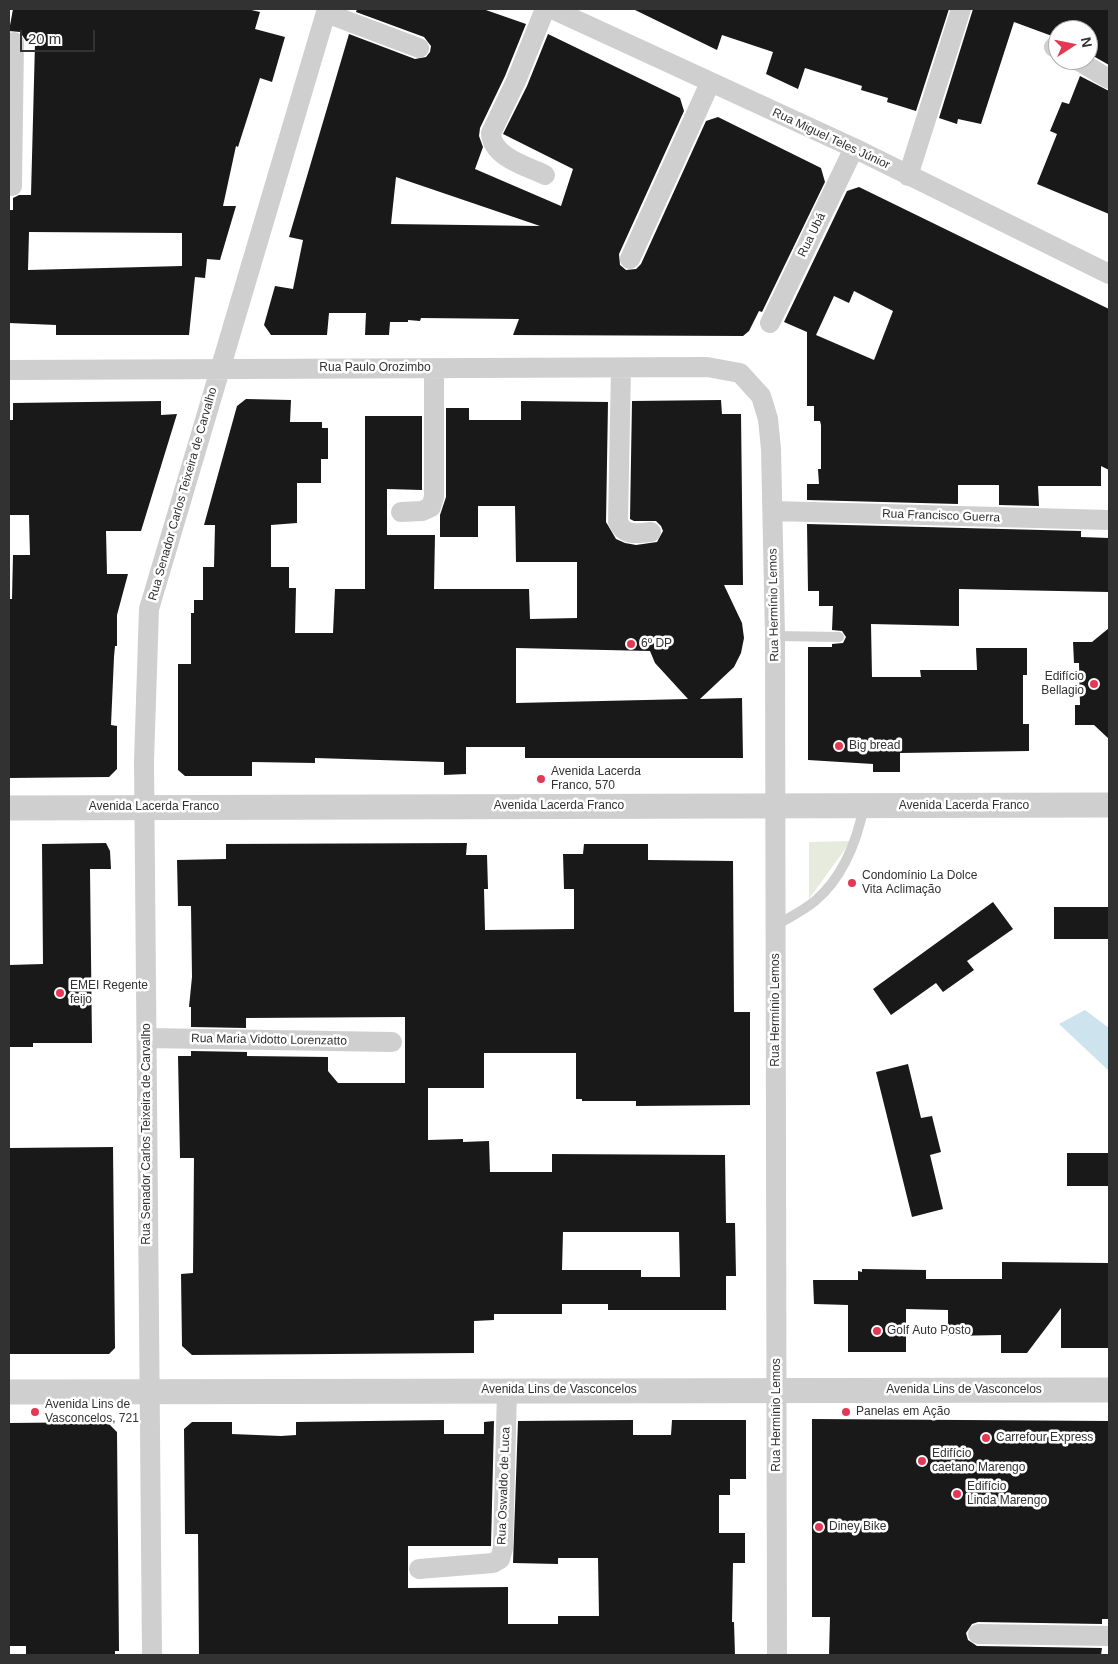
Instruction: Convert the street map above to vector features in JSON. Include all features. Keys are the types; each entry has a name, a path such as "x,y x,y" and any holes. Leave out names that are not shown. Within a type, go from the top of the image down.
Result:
{"street":[{"path":"545,9 516,81 491,134 491,143 497,151 545,176"},
{"name":"Rua Miguel Teles Júnior","path":"552,9 854,148 1109,274"},
{"path":"908,176 961,9"},
{"path":"326,11 419,48"},
{"name":"Rua Senador Carlos Teixeira de Carvalho","path":"152,1655 145,808 149,609 326,11"},
{"path":"12,186 11,120 14,42"},
{"path":"1093,70 1109,79"},
{"path":"630,258 710,83"},
{"name":"Rua Ubá","path":"770,323 854,148"},
{"name":"Rua Paulo Orozimbo","path":"9,370 707,367 740,373"},
{"path":"401,512 422,511 431,507 434,497 434,368"},
{"path":"621,368 618,522 622,530 628,534 651,532"},
{"name":"Rua Hermínio Lemos","path":"740,373 761,396 768,419 773,511 775,636 777,1655"},
{"name":"Rua Francisco Guerra","path":"773,511 1109,520"},
{"name":"Avenida Lacerda Franco","path":"9,808 1109,805"},
{"name":"Rua Maria Vidotto Lorenzatto","path":"147,1038 392,1042"},
{"name":"Avenida Lins de Vasconcelos","path":"9,1392 777,1389 1109,1390"},
{"name":"Rua Oswaldo de Luca","path":"419,1569 493,1563 500,1559 503,1548 507,1390"},
{"path":"978,1634 1109,1636"}],"lane":[{"path":"775,636 839,637"},
{"path":"775,926 815,901 839,872 858,833 864,806"}],"shaded area":[{"path":"851,841 809,899 809,842"}],"water":[{"path":"1085,1010 1109,1028 1109,1071 1059,1024"}],"building":[{"path":"13,9 247,9 260,12 255,29 285,37 272,82 260,78 238,147 236,146 223,206 236,206 220,260 207,259 205,278 195,277 189,335 56,335 56,325 9,323 9,210 13,210 13,198 19,195 31,195 35,43 26,41 20,32 9,31","holes":["29,232 182,233 182,266 28,270"]},
{"path":"357,9 483,9 526,24 505,76 480,128 479,136 483,147 475,169 561,206 573,169 503,134 527,86 548,34 680,98 684,111 619,254 620,265 626,270 636,269 641,264 706,121 718,117 821,168 825,182 762,312 759,311 749,331 743,336 513,335 519,319 421,318 420,321 390,322 389,335 365,335 366,313 329,313 327,335 271,335 264,325 275,286 293,289 303,240 289,237 349,34 415,59 426,57 430,52 431,46 424,37 356,12","holes":["396,177 540,226 391,224"]},
{"path":"633,9 949,9 916,111 887,102 888,98 861,90 862,86 805,68 798,89 766,74 773,52 722,35 717,50"},
{"path":"973,9 1109,9 1109,65 1098,59 1098,20 1048,20 1048,35 1014,22 981,124 958,119 957,124 939,118"},
{"path":"1080,76 1109,91 1109,214 1037,184 1057,134 1050,131 1062,102 1069,104"},
{"path":"859,187 1109,309 1109,470 1101,466 1101,486 1038,486 1039,506 999,505 999,485 958,485 958,504 807,500 807,484 819,484 818,469 821,469 821,425 820,421 814,421 814,406 807,406 807,332 784,322 847,191","holes":["854,291 893,311 874,360 816,335 834,296 849,303"]},
{"path":"246,399 291,400 290,422 322,422 322,428 328,428 328,459 321,459 321,483 297,483 297,523 271,525 271,567 289,567 289,588 296,588 295,633 333,633 335,589 365,589 365,416 422,416 422,490 387,489 387,535 435,535 434,589 529,589 530,619 577,618 577,562 516,562 515,506 478,506 478,537 440,537 440,515 446,497 446,408 469,408 469,420 521,420 521,401 608,402 606,522 616,539 636,545 657,542 663,531 656,521 634,521 630,519 632,401 721,400 722,414 741,414 743,585 724,585 742,623 744,638 741,653 734,667 700,699 742,698 743,758 525,758 525,747 466,747 466,774 444,775 444,762 315,758 315,763 252,762 252,776 185,776 178,770 178,664 191,664 191,613 194,613 194,600 203,600 203,567 214,567 215,525 204,525 237,406","holes":["516,648 650,651 655,663 688,699 516,703"]},
{"path":"161,401 161,415 177,414 141,531 106,531 107,574 128,574 117,615 117,646 115,646 114,657 111,725 117,726 117,769 109,777 9,778 9,599 12,599 13,555 30,555 29,515 9,515 9,420 13,420 13,403"},
{"path":"807,524 1081,531 1081,537 1109,538 1109,592 959,589 959,626 871,624 872,677 921,677 920,670 977,670 976,648 1027,648 1027,675 1023,675 1023,724 1029,724 1029,751 900,753 900,772 873,772 873,764 808,760 808,647 832,647 832,644 843,643 846,637 842,631 832,630 833,606 819,606 819,591 808,591"},
{"name":"Edifício Bellagio","path":"1109,628 1109,739 1094,725 1075,725 1075,705 1080,705 1079,663 1074,663 1073,642 1092,642"},
{"name":"EMEI Regente feijo","path":"106,843 110,851 111,869 90,869 92,1043 33,1043 33,1047 9,1047 9,965 43,964 42,844"},
{"path":"467,843 466,855 487,855 488,889 484,889 485,930 574,929 574,889 564,889 563,854 583,854 584,844 648,844 648,860 733,861 734,1012 750,1012 750,1105 636,1106 636,1101 582,1101 582,1099 576,1099 576,1053 484,1053 484,1088 428,1088 428,1140 463,1139 463,1142 489,1141 490,1172 552,1172 552,1154 725,1155 726,1223 735,1223 736,1276 726,1276 726,1310 608,1310 608,1304 562,1304 562,1314 494,1314 494,1320 474,1321 474,1353 192,1355 182,1346 181,1274 193,1273 194,1158 180,1158 178,1056 191,1056 191,1051 247,1052 247,1056 328,1057 328,1071 338,1083 405,1083 405,1017 246,1018 246,1028 191,1027 191,1007 189,1007 192,977 191,906 178,906 177,860 226,859 226,844","holes":["563,1232 679,1232 680,1277 641,1277 641,1270 562,1270"]},
{"path":"993,902 1013,929 967,961 974,970 943,992 936,983 891,1015 873,989"},
{"path":"1054,907 1109,907 1109,939 1054,939"},
{"path":"908,1064 921,1118 932,1116 941,1152 930,1155 943,1209 912,1217 876,1072"},
{"path":"113,1147 115,1348 109,1354 9,1354 9,1148"},
{"path":"1067,1153 1109,1153 1109,1186 1067,1186"},
{"path":"1002,1262 1109,1263 1109,1348 1061,1348 1061,1308 1027,1353 1001,1353 1001,1335 948,1336 948,1310 906,1309 906,1352 848,1352 848,1305 814,1304 813,1280 858,1280 858,1271 862,1272 862,1269 926,1270 926,1279 1002,1279"},
{"path":"812,1419 1109,1421 1109,1619 1102,1619 1102,1624 978,1622 972,1624 966,1633 968,1640 977,1646 1102,1648 1101,1655 829,1655 830,1617 812,1617"},
{"path":"444,1420 444,1434 484,1434 484,1422 494,1421 491,1546 408,1546 408,1588 508,1587 508,1624 558,1624 558,1616 599,1616 598,1558 558,1558 558,1564 513,1563 518,1421 633,1420 633,1435 671,1435 672,1420 746,1420 746,1479 730,1479 730,1495 719,1495 719,1533 745,1533 745,1563 733,1563 732,1622 734,1622 735,1655 199,1655 198,1534 185,1534 184,1429 192,1422 232,1422 232,1434 281,1436 296,1435 296,1422"},
{"path":"107,1422 117,1432 119,1651 115,1651 115,1655 26,1655 26,1646 9,1646 10,1423"}],"place":[{"name":"6º DP","path":"631,644"},
{"name":"Edifício Bellagio","path":"1094,684"},
{"name":"Big bread","path":"839,746"},
{"name":"Avenida Lacerda Franco, 570","path":"541,779"},
{"name":"Condomínio La Dolce Vita Aclimação","path":"852,883"},
{"name":"EMEI Regente feijo","path":"60,993"},
{"name":"Golf Auto Posto","path":"877,1331"},
{"name":"Avenida Lins de Vasconcelos, 721","path":"35,1412"},
{"name":"Panelas em Ação","path":"846,1412"},
{"name":"Carrefour Express","path":"986,1438"},
{"name":"Edifício caetano Marengo","path":"922,1461"},
{"name":"Edifício Linda Marengo","path":"957,1494"},
{"name":"Diney Bike","path":"819,1527"}]}
